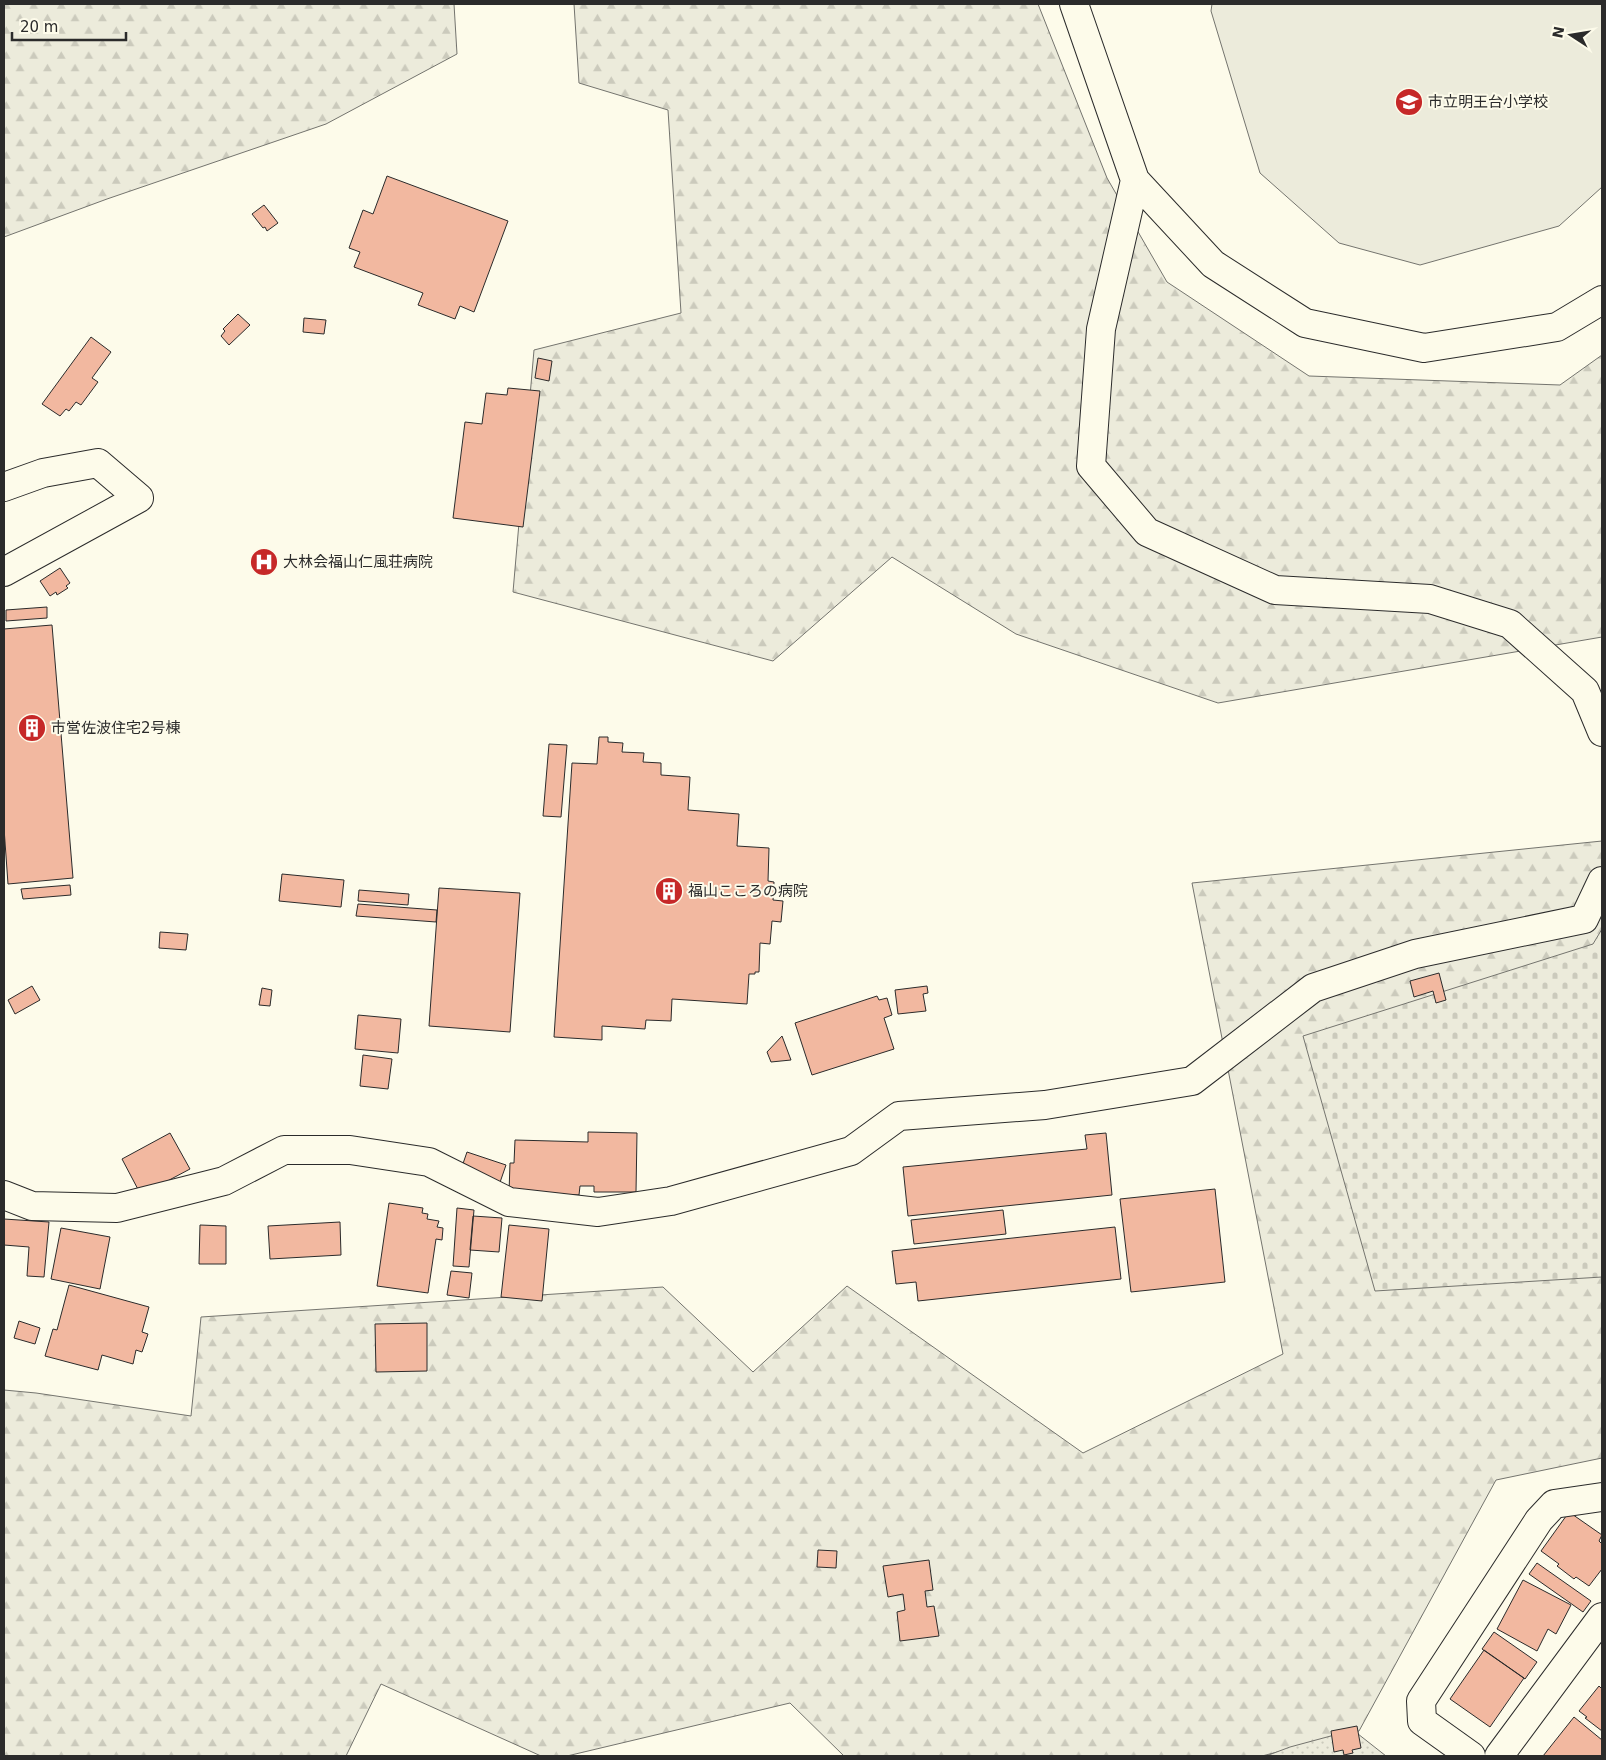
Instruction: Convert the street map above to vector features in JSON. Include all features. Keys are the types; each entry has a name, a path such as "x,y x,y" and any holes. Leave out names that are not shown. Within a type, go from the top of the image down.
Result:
{"street":[{"path":"1074,4 1135,180 1213,264 1305,323 1424,348 1557,327 1602,300"},
{"path":"1135,180 1101,329 1091,466 1147,532 1275,590 1430,598 1510,624 1585,691 1602,732"},
{"path":"4,487 42,473 98,463 138,498 4,572"},
{"path":"4,1195 32,1206 117,1208 224,1181 284,1150 350,1150 429,1162 509,1202 598,1212 672,1201 852,1151 899,1116 1045,1105 1192,1080 1313,988 1414,954 1584,919 1602,881"},
{"path":"1471,1756 1422,1721 1421,1700 1539,1520 1554,1504 1602,1497"},
{"path":"1499,1756 1602,1617"}],"green space":[{"path":"4,4 454,4 457,54 326,124 107,199 4,237"},
{"path":"574,4 1038,4 1107,178 1167,282 1309,376 1560,385 1602,355 1602,637 1218,703 1016,634 892,557 773,661 513,592 534,350 681,313 668,110 579,83"},
{"name":"市立明王台小学校","path":"1212,4 1602,4 1602,187 1559,226 1420,265 1339,243 1260,173 1211,11"},
{"path":"1602,841 1602,1458 1496,1480 1359,1731 1262,1756 844,1756 790,1703 567,1756 541,1756 381,1684 346,1756 4,1756 4,1390 191,1416 201,1317 663,1287 753,1372 847,1286 1083,1453 1283,1354 1192,883"},
{"path":"1602,929 1602,1277 1375,1291 1303,1036 1593,944"},
{"path":"1353,1730 1386,1756 1266,1756 1290,1747"}],"building":[{"path":"387,176 508,221 474,312 460,306 455,319 418,305 423,293 354,267 360,252 349,248 363,210 373,214"},
{"path":"264,205 278,223 267,231 252,214"},
{"path":"238,314 250,325 229,345 221,336 225,331 223,329"},
{"path":"304,318 326,320 324,334 303,332"},
{"path":"91,337 111,352 92,378 98,382 81,405 76,402 69,411 66,409 60,416 42,404"},
{"path":"538,358 552,361 549,381 535,378"},
{"path":"508,388 540,391 523,527 453,518 465,422 482,424 486,393 507,395"},
{"path":"60,568 70,583 66,586 68,588 57,595 56,592 50,596 40,581"},
{"path":"47,607 47,618 6,621 6,610"},
{"name":"市営佐波住宅2号棟","path":"52,625 73,878 8,884 4,828 4,629"},
{"name":"福山こころの病院","path":"599,737 608,737 608,742 623,743 622,752 644,753 643,762 661,763 661,775 690,777 688,810 739,814 737,846 769,848 768,881 774,882 773,900 783,901 781,922 772,921 770,944 760,943 759,972 749,974 747,1004 672,999 671,1021 646,1020 645,1029 602,1026 602,1040 554,1037 572,763 597,764"},
{"path":"549,744 567,745 561,817 543,816"},
{"path":"282,874 344,880 341,907 279,901"},
{"path":"70,885 71,895 23,899 21,889"},
{"path":"439,888 520,893 510,1032 429,1026"},
{"path":"359,890 409,894 408,905 358,901"},
{"path":"358,904 437,910 436,922 356,916"},
{"path":"160,932 188,934 186,950 159,948"},
{"path":"1439,973 1446,1000 1436,1003 1433,991 1414,997 1410,981"},
{"path":"32,986 40,1000 15,1014 8,1000"},
{"path":"927,986 928,993 923,994 926,1011 898,1014 895,990"},
{"path":"262,988 272,990 270,1006 259,1005"},
{"path":"877,996 879,1000 887,998 892,1015 884,1018 894,1049 812,1075 795,1023"},
{"path":"358,1015 401,1019 398,1053 355,1049"},
{"path":"782,1036 791,1060 771,1062 767,1052"},
{"path":"363,1055 392,1059 388,1089 360,1086"},
{"path":"588,1132 637,1133 636,1192 594,1192 594,1186 580,1186 579,1195 509,1193 510,1163 514,1163 515,1140 588,1142"},
{"path":"170,1133 190,1169 141,1195 122,1159"},
{"path":"1106,1133 1112,1195 908,1216 903,1167 1087,1149 1085,1135"},
{"path":"467,1152 506,1165 497,1191 458,1178"},
{"path":"1215,1189 1225,1282 1131,1292 1120,1199"},
{"path":"389,1203 423,1208 422,1213 428,1214 427,1219 439,1221 437,1227 443,1228 442,1240 436,1239 428,1293 377,1286"},
{"path":"457,1208 474,1210 469,1267 453,1266"},
{"path":"1003,1210 1006,1234 914,1244 911,1220"},
{"path":"473,1216 502,1218 499,1252 470,1250"},
{"path":"4,1219 49,1222 44,1277 27,1276 29,1247 4,1245"},
{"path":"340,1222 341,1255 270,1259 268,1226"},
{"path":"200,1225 226,1226 226,1264 199,1264"},
{"path":"509,1225 549,1229 542,1301 501,1297"},
{"path":"1115,1227 1121,1279 918,1301 916,1282 896,1284 892,1251"},
{"path":"61,1228 110,1237 100,1289 51,1279"},
{"path":"451,1271 472,1273 469,1298 447,1295"},
{"path":"69,1285 149,1307 142,1332 148,1334 142,1352 136,1350 133,1364 102,1355 98,1370 45,1356 53,1329 57,1330"},
{"path":"19,1321 40,1328 35,1344 14,1338"},
{"path":"427,1323 427,1371 376,1372 375,1324"},
{"path":"1569,1512 1602,1535 1599,1541 1602,1544 1602,1569 1589,1586 1576,1577 1574,1579 1557,1566 1559,1564 1541,1551"},
{"path":"818,1550 837,1551 836,1568 817,1567"},
{"path":"929,1560 933,1590 925,1591 927,1607 934,1606 939,1636 900,1641 897,1612 905,1610 903,1594 888,1597 883,1566"},
{"path":"1537,1563 1591,1601 1583,1612 1529,1574"},
{"path":"1523,1580 1571,1605 1556,1634 1548,1629 1537,1651 1497,1629"},
{"path":"1494,1632 1537,1662 1525,1679 1482,1649"},
{"path":"1484,1650 1524,1678 1490,1727 1450,1699"},
{"path":"1599,1686 1602,1689 1602,1731 1579,1711"},
{"path":"1574,1717 1602,1740 1602,1756 1543,1756"},
{"path":"1357,1726 1361,1748 1352,1750 1353,1753 1344,1755 1343,1750 1334,1752 1331,1731"}],"place":[{"name":"市立明王台小学校","path":"1409,102"},
{"name":"大林会福山仁風荘病院","path":"264,562"},
{"name":"市営佐波住宅2号棟","path":"32,728"},
{"name":"福山こころの病院","path":"669,891"}]}
